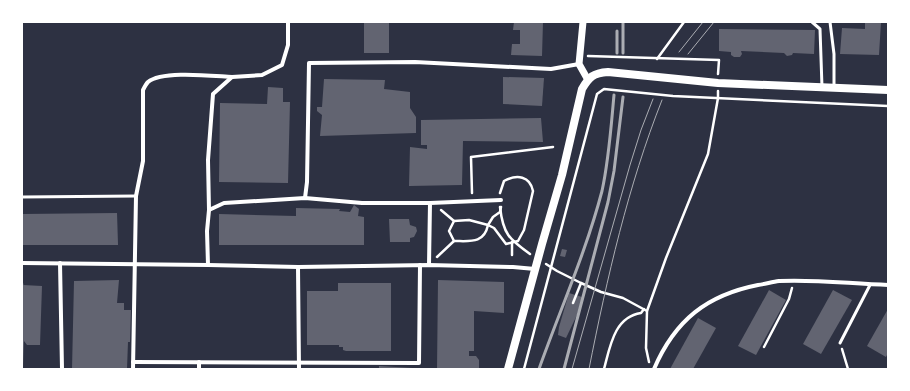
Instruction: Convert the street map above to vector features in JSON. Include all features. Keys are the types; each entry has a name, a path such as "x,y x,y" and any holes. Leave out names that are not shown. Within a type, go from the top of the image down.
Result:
{"main road":[{"path":"508,369 562,175 582,89 588,80 597,73 608,72 718,83 888,90"}],"street":[{"path":"133,369 136,196 143,161 143,90 148,82 161,76 192,75 232,77 262,75 282,65 288,44 288,22"},
{"path":"583,22 579,64 588,80"},
{"path":"305,198 307,182 309,63 415,62 551,69 579,64"},
{"path":"208,265 208,160 213,94 232,77"},
{"path":"209,210 224,203 305,198 362,203 431,203 501,200"},
{"path":"429,264 431,203"},
{"path":"22,263 298,267 429,264 535,269"},
{"path":"60,263 62,369"},
{"path":"133,362 419,363 420,264"},
{"path":"298,267 299,369"},
{"path":"655,368 669,341 681,325 708,302 725,294 744,288 778,281 888,285"},
{"path":"199,362 200,369"}],"lane":[{"path":"812,22 820,29 822,88"},
{"path":"830,22 834,54 834,88"},
{"path":"22,197 136,196"},
{"path":"840,343 870,285"}],"path":[{"path":"657,59 684,22"},
{"path":"580,56 719,60 718,98 708,154 646,310 646,348 648,361 655,368"},
{"path":"524,369 597,94 604,89 673,96 888,106"},
{"path":"472,201 471,157 553,147"},
{"path":"429,264 454,241 476,241 486,233 488,225 493,217 500,212 501,200"},
{"path":"431,203 454,221 469,220 494,228 506,244 518,241"},
{"path":"454,221 449,231 454,241"},
{"path":"512,242 512,255"},
{"path":"764,347 789,299 793,282"},
{"path":"573,303 581,283"},
{"path":"623,298 646,310"},
{"path":"604,369 615,331 621,323 646,310"},
{"path":"840,343 848,369"}],"building":[{"path":"364,22 389,22 389,53 364,53"},
{"path":"514,22 543,22 542,56 511,55 512,44 520,44 520,30 513,30"},
{"path":"865,22 881,22 879,55 840,54 842,28 865,29"},
{"path":"719,29 815,30 814,54 793,53 792,55 787,56 784,53 741,51 742,54 740,57 734,57 731,55 731,52 719,51"},
{"path":"503,77 544,78 542,106 503,104"},
{"path":"324,79 385,80 384,89 410,92 410,108 416,117 416,133 320,136 322,115 317,111 317,107 322,107"},
{"path":"268,87 283,88 283,102 290,102 288,183 219,182 220,103 267,104"},
{"path":"541,118 543,142 463,141 462,185 409,186 410,147 427,149 427,145 421,145 421,120"},
{"path":"354,205 359,209 358,216 364,217 364,245 219,245 219,214 296,216 296,208 340,209 339,211 350,212"},
{"path":"117,213 118,245 22,245 22,214"},
{"path":"389,219 409,219 410,225 416,227 417,231 414,237 410,238 410,242 390,242"},
{"path":"562,249 567,250 565,257 560,256"},
{"path":"119,280 117,303 124,303 124,310 131,310 127,369 72,369 74,281"},
{"path":"438,280 504,282 504,313 474,311 474,351 469,351 469,356 476,356 479,360 479,369 437,369"},
{"path":"22,283 24,284 23,285 42,286 40,345 27,345 24,341 23,368 22,368"},
{"path":"338,283 391,283 391,351 346,351 343,350 343,347 339,347 339,345 307,345 307,291 338,291"},
{"path":"769,290 786,300 756,355 738,346"},
{"path":"833,290 852,300 821,354 803,344"},
{"path":"569,293 582,297 577,315 566,338 558,335"},
{"path":"888,309 888,353 886,357 867,346"},
{"path":"698,318 716,328 693,369 670,369"},
{"path":"379,366 413,368 413,369 379,369"}],"tram line":[{"path":"679,52 703,22"},
{"path":"688,54 714,22"},
{"path":"572,369 630,165 653,99"},
{"path":"589,369 603,301 629,199 662,100"}],"railway":[{"path":"623,22 623,53"},
{"path":"617,31 617,53"},
{"path":"539,369 581,259 596,214 602,191 608,155 614,95"},
{"path":"564,369 608,202 614,171 623,97"}]}
